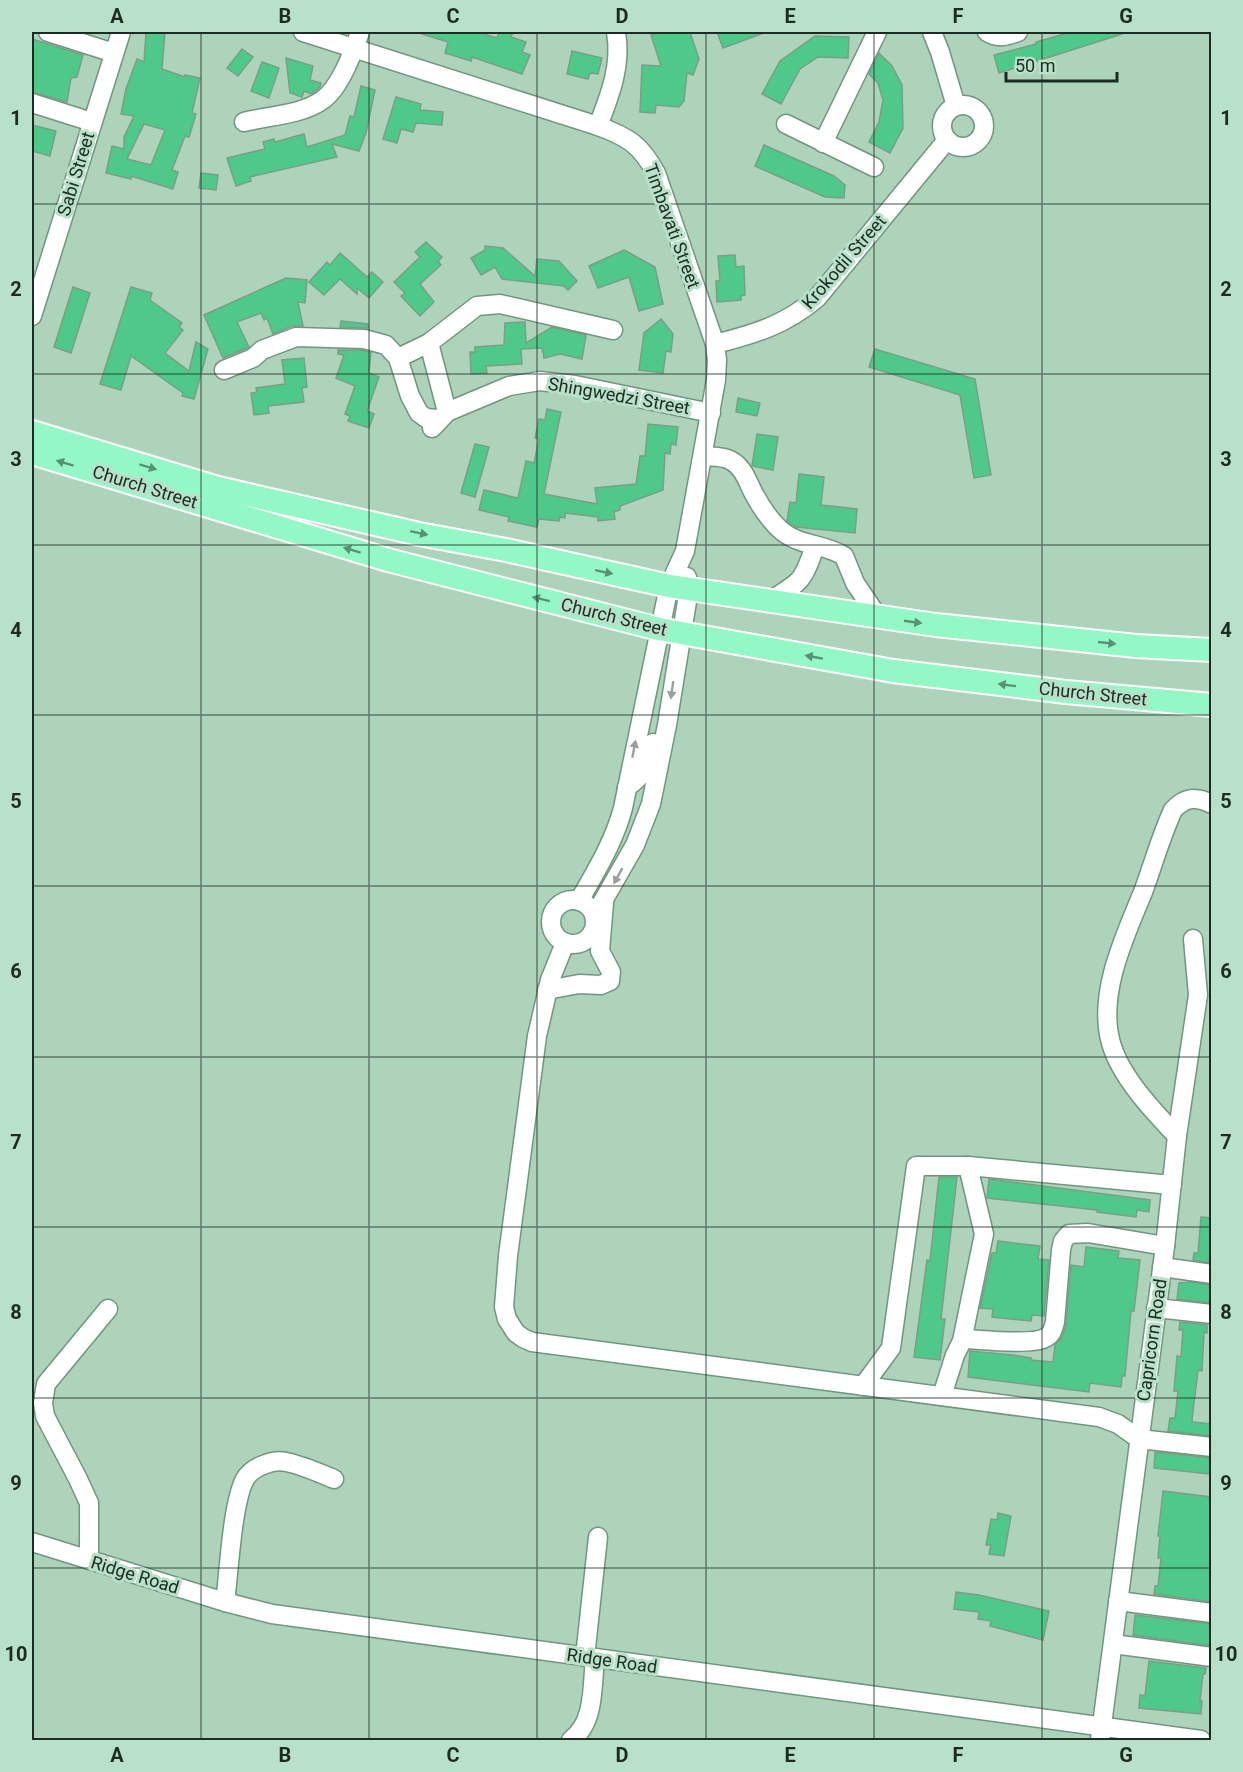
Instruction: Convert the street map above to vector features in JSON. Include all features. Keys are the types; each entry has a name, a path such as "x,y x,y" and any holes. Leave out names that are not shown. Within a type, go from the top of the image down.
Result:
{"main road":[{"name":"Church Street","path":"32,432 218,488 419,534 506,550 679,588 936,626 1136,646 1212,650"},
{"name":"Church Street","path":"32,453 388,560 670,631 893,671 1066,693 1212,705"}],"street":[{"path":"48,32 114,53"},
{"name":"Sabi Street","path":"32,316 121,32"},
{"name":"Timbavati Street","path":"303,32 357,39 598,126 628,138 638,146 656,173 715,344 717,360 711,412 670,631"},
{"path":"598,126 616,72 618,53 616,32"},
{"path":"823,143 877,32"},
{"path":"932,32 956,106"},
{"path":"987,32 996,36 1018,32"},
{"path":"244,122 300,110 323,100 335,86 357,39"},
{"path":"32,103 93,122"},
{"path":"963,105 976,110 983,121 978,141 972,145 958,147 946,140 942,120 950,109 956,106 963,105"},
{"path":"786,124 874,167"},
{"name":"Krokodil Street","path":"715,344 780,324 799,314 817,298 946,140"},
{"path":"398,358 429,343 477,306 500,304 613,330"},
{"path":"224,370 254,358 262,350 303,336 364,339 386,345 398,358 410,396 419,413 426,418 439,420 429,343"},
{"name":"Shingwedzi Street","path":"439,420 510,386 540,381 711,412"},
{"path":"702,456 729,459 734,462 744,473 755,495 781,530 792,538 844,555 855,583 878,617"},
{"path":"771,600 802,579 815,546"},
{"path":"599,909 571,900 558,906 551,919 554,934 572,945 586,941 595,929 599,909 635,845 644,824 656,782 667,726 670,631"},
{"path":"579,901 617,829 670,631"},
{"path":"627,787 644,772 652,745 667,726"},
{"path":"1177,1136 1134,1085 1117,1058 1110,1041 1108,1013 1110,988 1121,943 1173,810 1180,802 1190,798 1212,804"},
{"path":"548,990 579,984 601,985 610,981 611,972 600,951 599,909"},
{"name":"Capricorn Road","path":"1101,1734 1165,1246 1177,1136 1198,994 1193,939"},
{"path":"566,943 548,990 537,1036 508,1256 504,1307 511,1326 523,1338 532,1342 1100,1418 1118,1424 1139,1439 1212,1447"},
{"path":"863,1386 891,1348 916,1166 968,1166 1172,1185"},
{"path":"942,1396 962,1341 984,1234 968,1166"},
{"path":"962,1341 1035,1341 1047,1337 1052,1332 1055,1322 1061,1250 1063,1241 1069,1234 1088,1233 1165,1246"},
{"path":"1162,1268 1212,1274"},
{"path":"1156,1308 1212,1314"},
{"path":"88,1560 89,1503 45,1416 43,1403 46,1384 108,1309"},
{"path":"225,1602 237,1505 246,1478 258,1468 273,1462 285,1462 334,1479"},
{"path":"571,1740 581,1733 587,1722 598,1537"},
{"name":"Ridge Road","path":"32,1542 225,1602 272,1614 590,1658 1101,1734 1202,1740"},
{"path":"1118,1601 1212,1613"},
{"path":"1113,1644 1212,1657"}],"building":[{"path":"146,32 165,32 162,69 185,77 185,75 200,78 192,113 196,114 189,137 185,136 172,170 178,172 173,189 131,176 131,179 106,173 112,146 124,149 124,137 134,116 121,114 126,89 137,59 144,62","holes":["144,124 165,130 151,165 127,159"]},
{"path":"423,32 477,32 497,38 499,32 513,32 511,37 526,42 522,52 530,55 522,74 472,57 471,61 445,53 448,42 422,34"},
{"path":"663,32 690,32 699,59 693,75 687,73 684,101 679,107 656,105 655,113 640,112 642,65 661,66 651,35"},
{"path":"717,32 763,32 764,33 723,48"},
{"path":"1071,32 1121,32 1122,34 999,73 994,55"},
{"path":"815,36 849,37 848,58 818,57 800,69 781,104 762,94 780,61"},
{"path":"32,39 83,55 77,77 71,78 67,102 32,92"},
{"path":"242,49 253,57 238,76 227,68"},
{"path":"572,51 602,58 598,74 590,73 588,79 567,74"},
{"path":"879,53 892,66 902,85 903,128 890,153 869,142 879,122 883,100 878,83 869,74"},
{"path":"286,58 313,66 310,80 321,83 320,87 311,94 304,91 302,97 290,93"},
{"path":"262,62 279,68 269,98 251,91"},
{"path":"361,86 375,90 366,133 359,151 332,144 337,157 250,177 251,181 236,186 227,158 265,149 263,142 274,139 275,142 304,134 307,147 345,135 350,116 354,117"},
{"path":"396,97 421,104 420,110 443,112 442,125 416,123 413,132 401,129 397,143 383,139"},
{"path":"32,125 56,131 50,156 32,151"},
{"path":"764,145 834,176 845,185 844,198 825,197 755,166"},
{"path":"201,173 218,175 216,190 199,188"},
{"path":"426,242 442,257 438,261 441,265 420,284 434,302 420,316 401,296 405,293 394,282 420,257 415,252"},
{"path":"485,246 503,248 535,276 537,259 559,261 577,281 568,290 564,286 502,279 495,267 481,275 471,258 485,250"},
{"path":"624,250 655,267 663,304 639,311 629,277 598,288 589,266"},
{"path":"340,253 367,277 372,272 383,282 369,298 357,288 357,294 340,279 324,295 309,282 327,262 330,265"},
{"path":"735,255 736,267 744,266 745,295 741,296 741,300 717,302 716,281 720,281 718,256"},
{"path":"286,278 307,280 305,303 298,302 303,326 292,326 273,334 267,318 264,320 261,313 237,322 249,347 223,358 204,315"},
{"path":"73,287 90,293 71,353 54,347"},
{"path":"131,287 152,293 150,300 182,323 179,327 183,330 165,353 189,371 196,342 208,349 194,399 182,396 183,393 131,356 121,390 100,384"},
{"path":"661,319 673,334 671,352 666,351 663,373 639,370 644,333"},
{"path":"341,321 368,324 368,328 340,327"},
{"path":"525,322 526,343 552,327 586,335 582,359 560,354 544,358 542,348 521,349 522,364 486,366 487,373 471,374 470,352 475,352 475,347 504,345 505,323"},
{"path":"875,349 975,379 991,475 974,478 960,395 869,367"},
{"path":"338,350 371,352 369,373 379,377 367,411 374,414 369,428 348,421 350,416 345,414 355,386 336,378 344,355 338,354"},
{"path":"304,358 307,387 302,388 304,402 268,406 269,413 254,415 251,393 257,392 256,388 285,384 282,360"},
{"path":"738,398 760,403 757,416 736,412"},
{"path":"547,409 561,412 544,494 597,504 595,488 636,484 640,456 645,456 648,424 678,427 676,445 671,444 670,454 665,453 663,490 620,506 620,510 614,512 615,519 598,521 598,517 565,513 565,518 560,517 559,521 539,519 537,527 508,521 509,517 479,510 484,490 518,498 526,461 534,463 539,439 535,438 539,419 545,420"},
{"path":"757,434 778,437 773,470 752,466"},
{"path":"475,444 489,447 475,497 461,493"},
{"path":"799,474 824,477 821,505 857,509 855,533 796,527 787,521 790,502 796,503"},
{"path":"939,1177 957,1177 941,1319 945,1319 940,1360 914,1357 927,1260 930,1261"},
{"path":"989,1179 1150,1200 1149,1212 1137,1210 1136,1217 1097,1212 1097,1210 987,1198"},
{"path":"1201,1217 1212,1218 1212,1263 1193,1260 1194,1253 1198,1253"},
{"path":"998,1241 1040,1246 1038,1259 1049,1260 1044,1316 1032,1315 1031,1321 992,1317 993,1309 980,1308 992,1253 996,1253"},
{"path":"1086,1247 1119,1251 1118,1258 1140,1260 1134,1311 1131,1311 1125,1376 1122,1376 1121,1387 1090,1383 1089,1392 968,1377 970,1351 1053,1362 1055,1345 1062,1337 1066,1325 1071,1265 1084,1267"},
{"path":"1179,1283 1212,1285 1212,1303 1177,1299"},
{"path":"1180,1322 1207,1325 1207,1333 1204,1332 1202,1371 1198,1370 1192,1420 1212,1424 1212,1436 1168,1431 1170,1418 1175,1418 1178,1391 1174,1391 1177,1356 1181,1357 1183,1330 1179,1330"},
{"path":"1155,1452 1212,1458 1210,1474 1154,1468"},
{"path":"1163,1491 1212,1497 1212,1602 1154,1594 1155,1586 1158,1586 1161,1558 1158,1558 1160,1536 1158,1536"},
{"path":"998,1513 1011,1516 1004,1556 989,1554 991,1545 986,1545 991,1519 997,1520"},
{"path":"956,1592 1049,1611 1043,1640 990,1626 991,1621 978,1619 979,1612 954,1609"},
{"path":"1135,1615 1212,1624 1212,1646 1133,1635"},
{"path":"1149,1661 1206,1668 1203,1674 1200,1701 1202,1701 1201,1714 1139,1708 1140,1695 1145,1696"}]}
